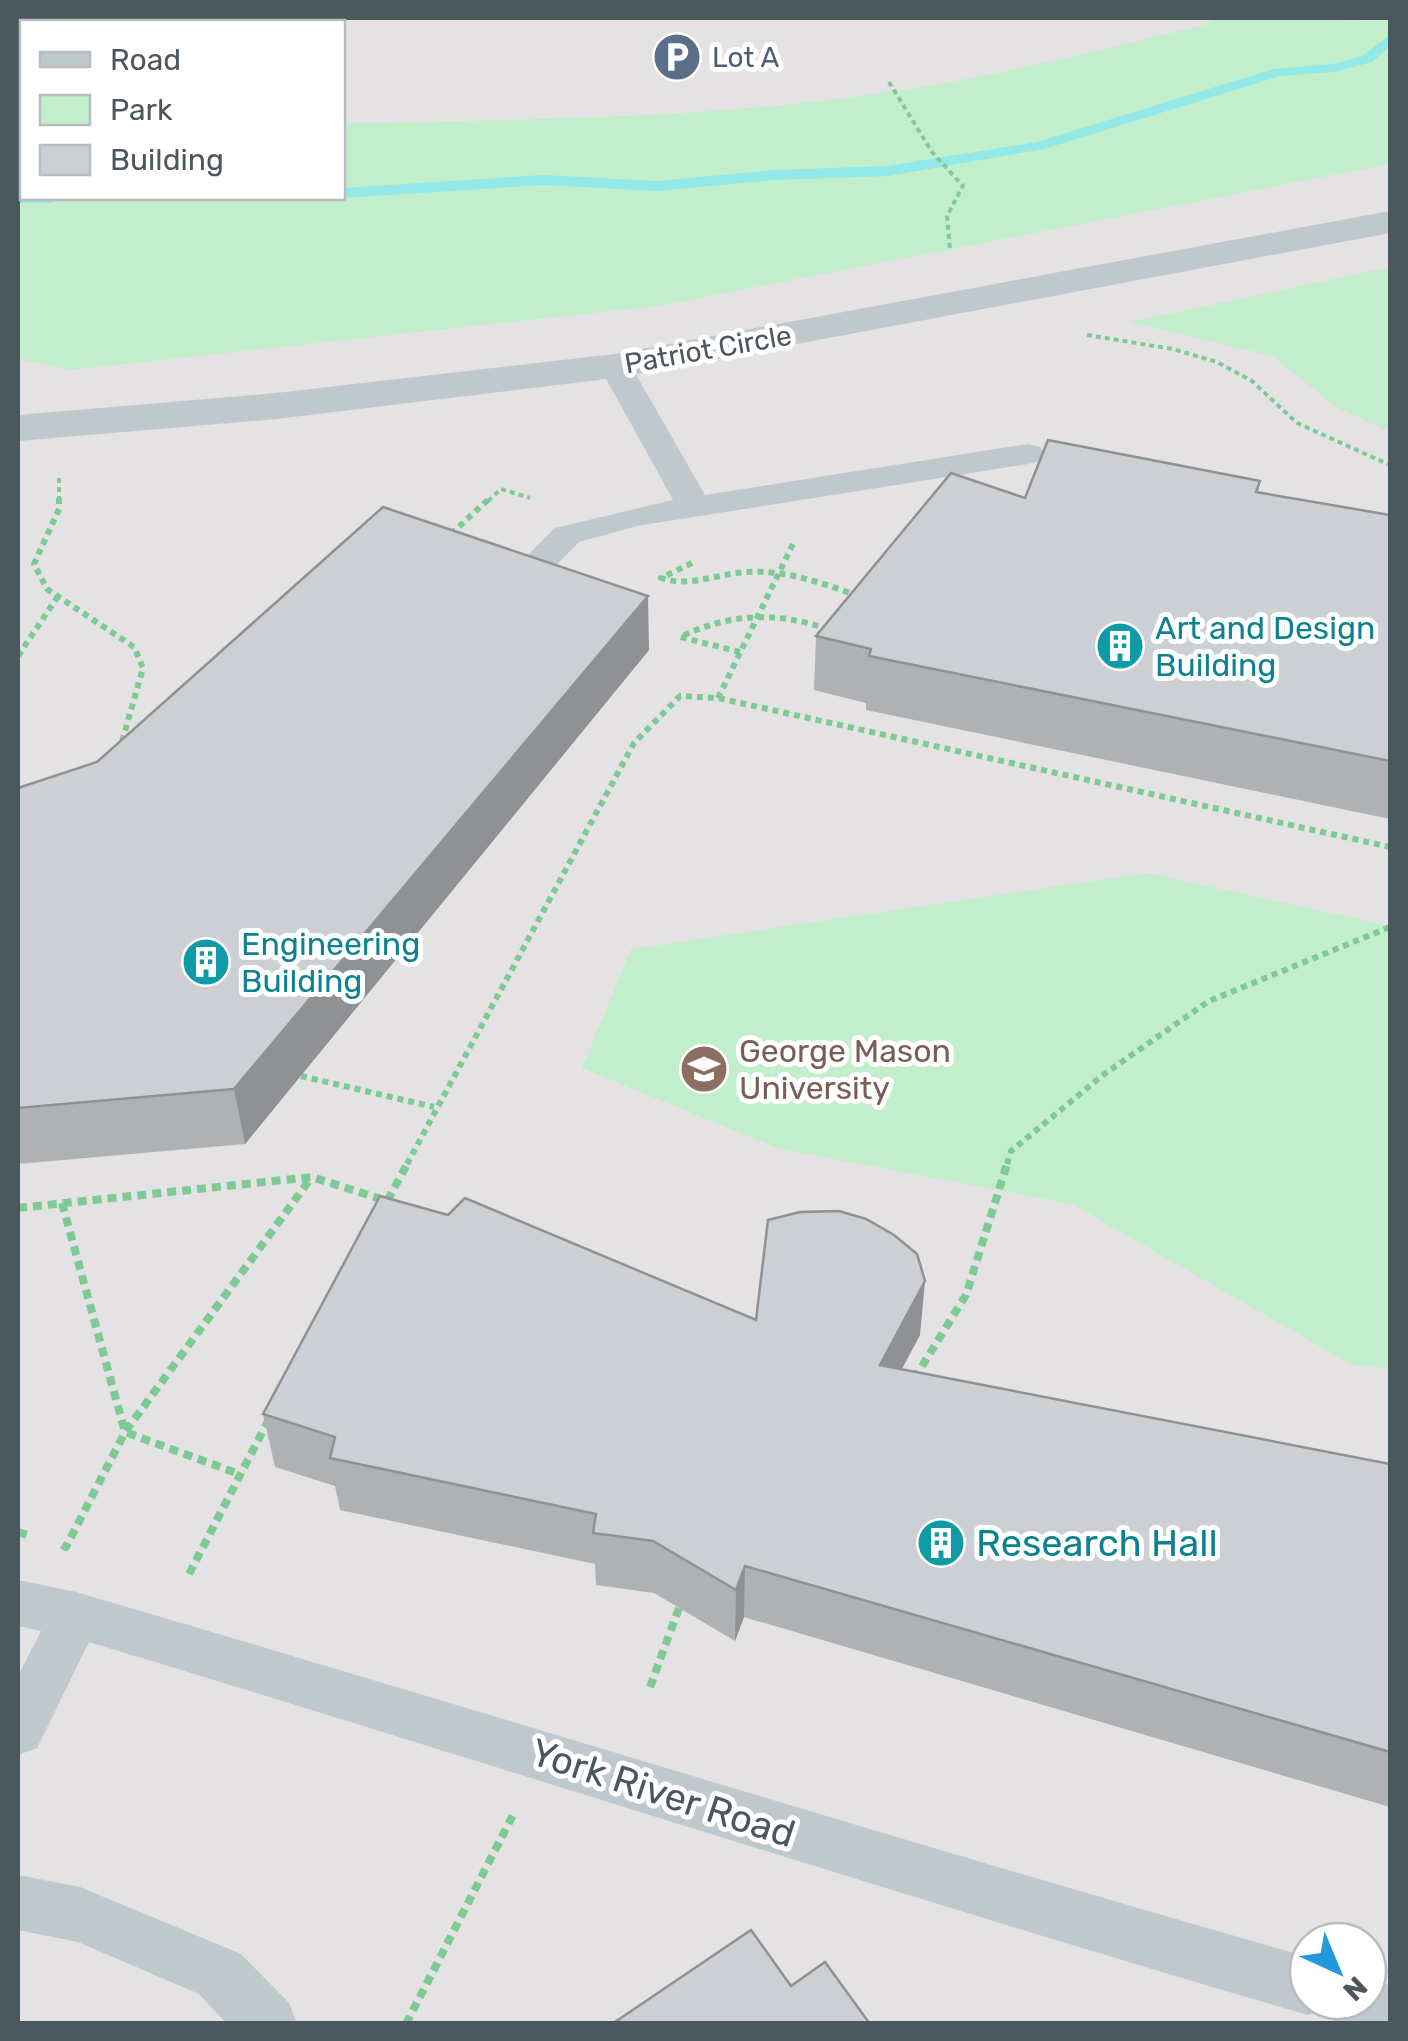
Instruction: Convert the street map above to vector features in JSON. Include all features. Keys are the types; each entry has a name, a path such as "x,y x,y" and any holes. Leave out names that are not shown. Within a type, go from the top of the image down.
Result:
{"street":[{"name":"Patriot Circle","path":"23,425 276,406 615,366 1390,222"}],"lane":[{"path":"615,366 694,506"},
{"path":"516,586 567,535 634,516 1028,454"},
{"name":"York River Road","path":"18,1602 76,1614 539,1753 920,1874 1288,1980"},
{"path":"18,1730 76,1614"},
{"path":"18,1903 80,1915 220,1974 268,2024"}],"path":[{"path":"889,82 932,152 963,186 947,206 946,237 951,251"},
{"path":"1084,334 1155,346 1230,367 1252,380 1303,427 1332,435 1390,465"},
{"path":"60,462 59,508 34,564 47,588 134,647 143,668 123,728 120,758"},
{"path":"449,536 501,489 540,501"},
{"path":"718,698 799,532 786,534"},
{"path":"694,562 661,578 676,586 744,572 779,573 872,601"},
{"path":"18,656 58,596"},
{"path":"740,652 680,637 724,618 758,615 788,616 843,635"},
{"path":"378,1218 634,743 680,696 718,698 1390,847"},
{"path":"908,1389 966,1295 1011,1151 1103,1075 1209,1001 1390,927"},
{"path":"301,1076 434,1108"},
{"path":"66,1546 125,1432 312,1177"},
{"path":"18,1208 312,1177 401,1206"},
{"path":"62,1203 125,1432"},
{"path":"190,1574 276,1406"},
{"path":"125,1432 239,1474"},
{"path":"650,1687 679,1608"},
{"path":"406,2024 520,1803"}],"shaded area":[{"name":"George Mason University","path":"18,18 1390,18 1390,2023 18,2023"}],"green space":[{"path":"1218,18 1390,21 1390,164 658,306 69,370 18,359 18,129 20,200 345,200 345,123 606,117 803,103 995,73 1204,25"},
{"path":"1390,267 1390,432 1336,407 1272,356 1130,322"},
{"path":"1147,873 1390,926 1390,1369 1352,1365 1072,1204 780,1149 582,1068 631,949"}],"building":[{"name":"Art and Design Building","path":"1048,440 1260,481 1256,492 1390,515 1390,761 869,656 871,649 816,636 951,473 1025,498"},
{"name":"Engineering Building","path":"383,507 648,596 234,1089 18,1108 18,788 97,762"},
{"name":"Research Hall","path":"380,1196 448,1215 465,1198 756,1320 768,1220 800,1212 839,1211 866,1219 894,1235 917,1254 925,1281 880,1365 1390,1464 1390,1752 745,1566 736,1590 653,1541 593,1533 596,1514 330,1458 335,1437 263,1414"},
{"path":"751,1930 791,1986 825,1962 870,2024 612,2024"}],"waterway":[{"path":"345,193 543,180 657,186 775,175 888,171 1039,146 1279,72 1334,68 1367,59 1390,39"}],"place":[{"name":"Lot A","path":"677,57"},
{"name":"Art and Design Building","path":"1120,646"},
{"name":"Engineering Building","path":"206,962"},
{"name":"George Mason University","path":"704,1069"},
{"name":"Research Hall","path":"941,1543"}]}
